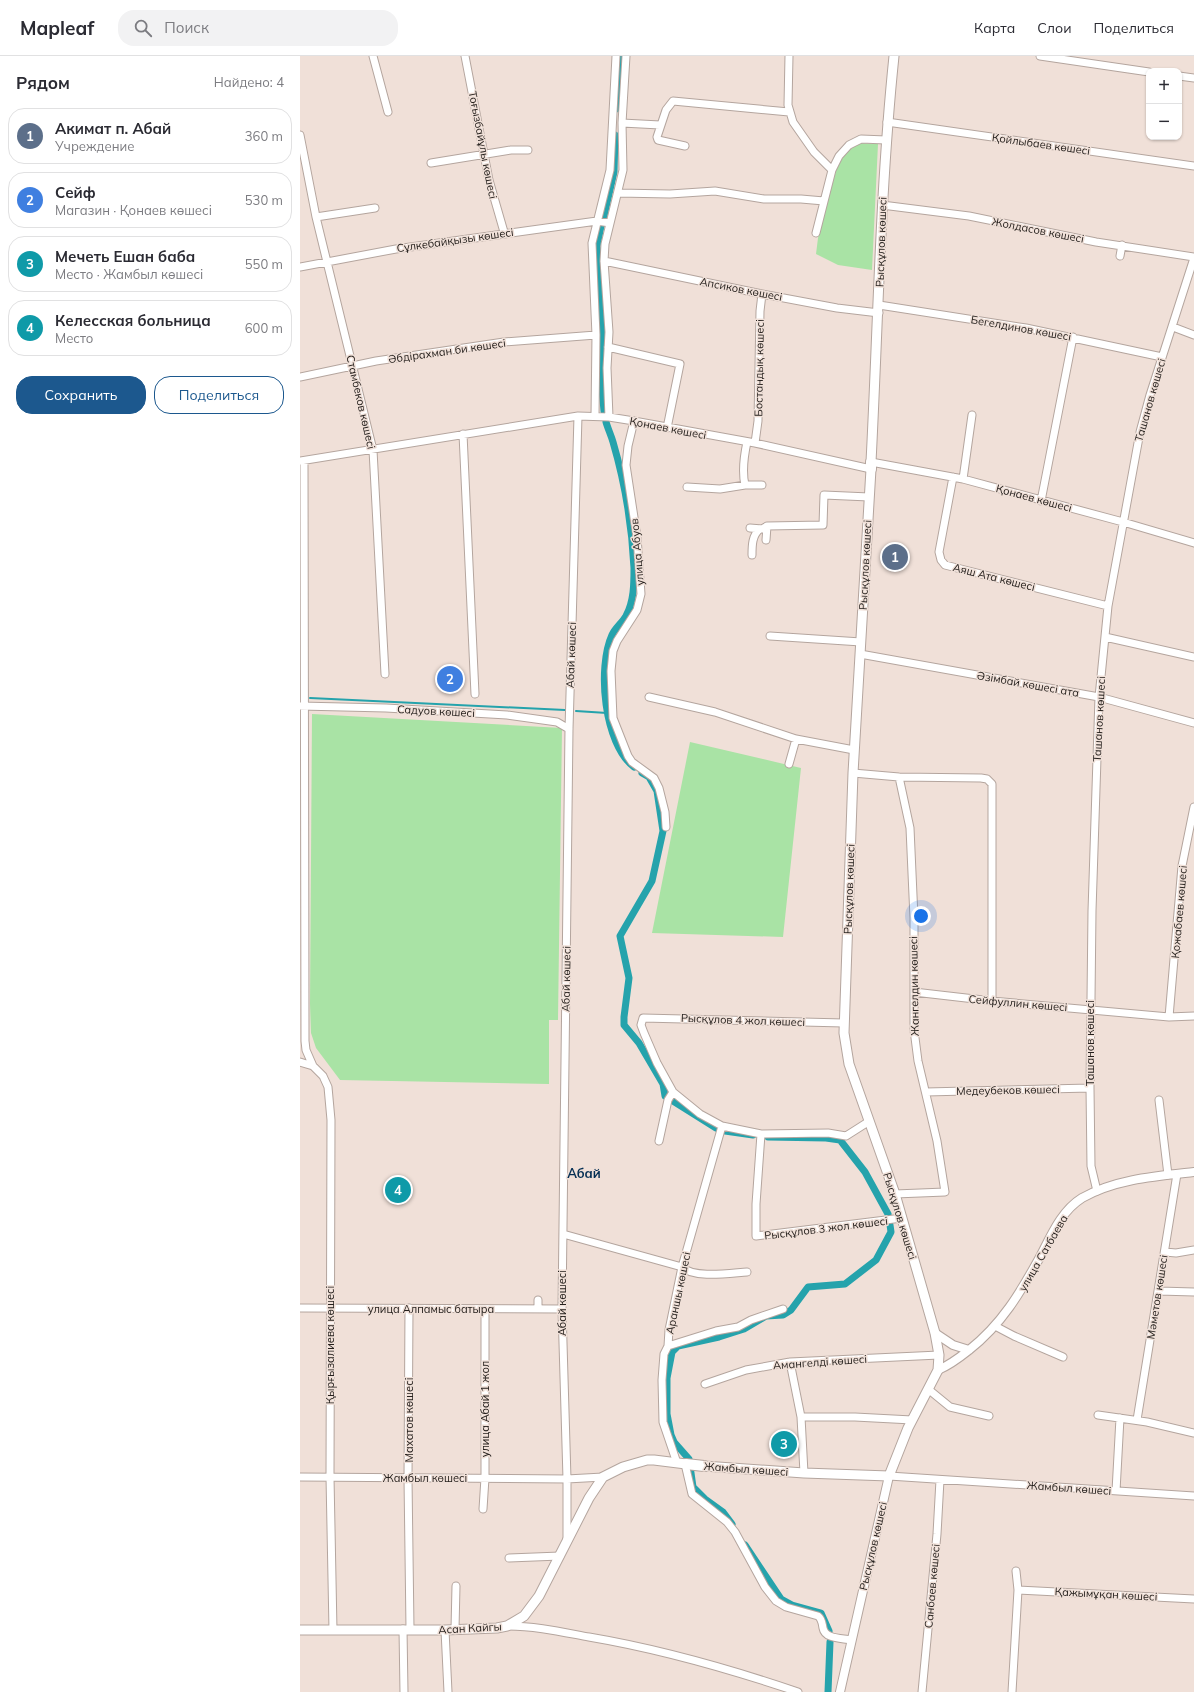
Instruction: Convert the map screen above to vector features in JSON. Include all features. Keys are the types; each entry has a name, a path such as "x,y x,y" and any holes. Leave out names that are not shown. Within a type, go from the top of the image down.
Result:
{"main road":[{"name":"Рысқұлов көшесі","path":"889,1476 912,1420 938,1370 939,1355 935,1333 895,1194 868,1122 849,1064 845,1044 844,1023 854,750 871,465 879,309 882,205 887,122 894,56"},
{"name":"Жамбыл көшесі","path":"603,1477 622,1467 643,1461 654,1460 704,1466 804,1473 889,1476"},
{"name":"Асан Кайгы","path":"300,1630 456,1630 498,1628 507,1626 524,1616 533,1605 546,1584 589,1498 603,1477"}],"street":[{"path":"373,56 388,112"},
{"name":"Тоғызбайұлы көшесі","path":"465,56 489,180 504,232"},
{"path":"595,416 596,335 592,243 610,170 616,56"},
{"path":"609,417 607,368 609,332 604,261 605,244 623,170 622,123 626,56"},
{"path":"789,56 789,112 793,122 806,142 832,170"},
{"path":"1040,56 1146,72"},
{"path":"1182,76 1194,78"},
{"path":"685,146 658,140 657,134 660,125 669,104 674,100 789,112"},
{"name":"Қойлыбаев көшесі","path":"887,122 1194,166"},
{"path":"622,123 660,125"},
{"name":"Стамбеков көшесі","path":"300,135 303,164 373,450 385,674"},
{"path":"816,233 832,170 839,156 856,141 867,138 886,140"},
{"path":"431,163 484,156 511,150 528,150"},
{"path":"618,193 670,194 715,191 764,199 801,199 824,201"},
{"name":"Жолдасов көшесі","path":"882,205 969,216 1096,242 1122,245 1194,258"},
{"path":"316,217 375,208"},
{"name":"Сұлкебайқызы көшесі","path":"300,267 396,249 504,232 597,221 610,223"},
{"path":"1120,256 1122,245"},
{"name":"Ташанов көшесі","path":"1097,1191 1091,1166 1090,1009 1099,697 1108,606 1140,432 1162,357 1194,258"},
{"name":"Апсиков көшесі","path":"604,261 762,294 879,309"},
{"name":"Бостандық көшесі","path":"756,443 758,421 760,311 762,294"},
{"name":"Бегелдинов көшесі","path":"879,309 992,322 1073,337 1162,357"},
{"path":"1173,326 1194,335"},
{"name":"Әбдірахман би көшесі","path":"300,377 376,361 504,342 596,335"},
{"path":"1041,501 1073,337"},
{"path":"608,347 680,364 667,428"},
{"path":"962,479 972,415"},
{"name":"Қонаев көшесі","path":"302,461 578,416 609,417 871,465 953,477 1123,522 1194,543"},
{"name":"Абай көшесі","path":"567,1541 567,1479 562,1309 569,729 578,416"},
{"name":"улица Абуов","path":"634,422 628,446 626,465 638,537 641,594 637,610 617,640 613,651 611,671 613,718 628,756 632,762 654,778 659,788 665,812 666,827"},
{"path":"463,434 475,694"},
{"path":"745,486 744,456 747,442"},
{"path":"302,461 302,880"},
{"name":"Аяш Ата көшесі","path":"953,477 939,552 941,560 945,565 1108,606"},
{"path":"687,487 720,489 762,485"},
{"path":"752,555 753,539 756,532 767,526 823,525 824,495 869,497"},
{"path":"766,540 767,526"},
{"path":"750,528 760,529"},
{"path":"770,636 861,642"},
{"path":"1105,637 1194,657"},
{"name":"Әзімбай көшесі ата","path":"860,654 1099,697 1194,723"},
{"path":"649,697 715,712 796,739 854,750"},
{"name":"Садуов көшесі","path":"302,706 386,708 507,715 557,722 569,729"},
{"path":"789,764 796,739"},
{"path":"853,773 899,777 981,778 987,779 992,784 992,1001"},
{"name":"Жангелдин көшесі","path":"895,1194 918,1195 945,1192 937,1141 918,1061 914,1030 914,918 910,828 899,777"},
{"name":"Қожабаев көшесі","path":"1169,1017 1182,866 1194,807"},
{"name":"Қырғызалиева көшесі","path":"302,880 303,1042 313,1066 323,1076 328,1087 329,1094 331,1309 330,1477 333,1630"},
{"name":"Сейфуллин көшесі","path":"914,992 992,1001 1169,1017 1194,1016"},
{"name":"Рысқұлов 4 жол көшесі","path":"673,1092 657,1063 644,1033 641,1025 643,1018 844,1023"},
{"path":"306,1050 300,1061 313,1066"},
{"name":"Медеубеков көшесі","path":"926,1092 1090,1088"},
{"path":"659,1141 668,1100 673,1092 700,1114 722,1126 761,1134 828,1133 846,1136 850,1135 868,1122"},
{"path":"1159,1100 1168,1175"},
{"name":"Араншы көшесі","path":"722,1126 682,1267 669,1330 668,1346 664,1354 662,1413 665,1430 683,1464 692,1494 727,1522 765,1587 776,1601 786,1607 818,1616 820,1618 824,1633 828,1636 851,1640"},
{"name":"Рысқұлов 3 жол көшесі","path":"761,1134 756,1204 756,1236 902,1218"},
{"name":"улица Сатбаева","path":"938,1370 955,1362 995,1326 1019,1294 1061,1219 1074,1204 1097,1191 1124,1182 1194,1172"},
{"name":"Мәметов көшесі","path":"1137,1420 1177,1174"},
{"path":"563,1234 682,1267 685,1270 700,1274 748,1272"},
{"path":"1165,1252 1176,1253 1194,1250"},
{"path":"1159,1291 1194,1292"},
{"path":"538,1300 538,1309"},
{"name":"улица Алпамыс батыра","path":"300,1308 562,1309"},
{"name":"Махатов көшесі","path":"404,1692 410,1308"},
{"name":"улица Абай 1 жол","path":"483,1509 485,1478 485,1309"},
{"path":"668,1346 716,1331 738,1327 751,1320 783,1309"},
{"path":"995,1326 1014,1336 1063,1357"},
{"path":"935,1333 953,1345 969,1350"},
{"name":"Амангелді көшесі","path":"705,1384 746,1370 790,1362 939,1355"},
{"path":"790,1362 801,1417 804,1473"},
{"path":"928,1389 950,1407 989,1416"},
{"path":"1098,1415 1137,1420 1194,1433"},
{"path":"801,1417 848,1416 912,1420"},
{"path":"1116,1491 1120,1418"},
{"name":"Жамбыл көшесі","path":"889,1476 1194,1496"},
{"name":"Рысқұлов көшесі","path":"840,1692 889,1476"},
{"name":"Жамбыл көшесі","path":"300,1477 567,1479 603,1477"},
{"name":"Санбаев көшесі","path":"922,1692 937,1534 940,1480"},
{"path":"508,1558 560,1556"},
{"path":"1012,1692 1018,1590 1016,1571"},
{"path":"456,1586 456,1630"},
{"name":"Қажымұқан көшесі","path":"1018,1590 1194,1599"},
{"path":"507,1626 535,1627 640,1647 763,1680 798,1692"},
{"path":"445,1630 448,1692"}],"green space":[{"path":"858,143 878,144 872,270 838,265 816,254 818,238 837,167 845,154"},
{"path":"312,714 562,728 558,1020 549,1020 549,1084 340,1080 316,1048 311,1033 310,1004"},
{"path":"690,742 801,768 783,937 652,933"}],"waterway":[{"path":"616,109 621,56"},
{"path":"604,216 614,172 615,135"},
{"path":"601,226 597,246 603,327 600,367 604,411"},
{"path":"606,422 617,457 627,505 632,536 634,574 633,592 629,610 624,619 613,632 607,649 604,685 610,724 616,741 624,756 634,767"},
{"path":"310,698 565,710"},
{"path":"576,711 607,713"},
{"path":"642,773 649,777 657,791 663,831 652,881 620,936 629,978 624,1025 639,1043 663,1084 665,1096"},
{"path":"673,1101 716,1128"},
{"path":"725,1131 753,1135"},
{"path":"768,1137 826,1138 840,1140 865,1172 888,1214"},
{"path":"732,1524 723,1512 705,1499 693,1487 689,1459 674,1442 671,1435 667,1414 667,1378 672,1352 678,1346 719,1337 744,1329 766,1316 783,1315 791,1310 808,1287 845,1284 876,1260 891,1232 890,1225"},
{"path":"745,1545 781,1599 792,1605 821,1613 829,1631"},
{"path":"828,1692 830,1642"}],"place":[{"name":"Акимат п. Абай","path":"895,557"},
{"name":"Сейф","path":"450,679"},
{"name":"Келесская больница","path":"398,1190"},
{"name":"Мечеть Ешан баба","path":"784,1444"}],"district":[{"name":"Абай","path":"584,1173"}]}
